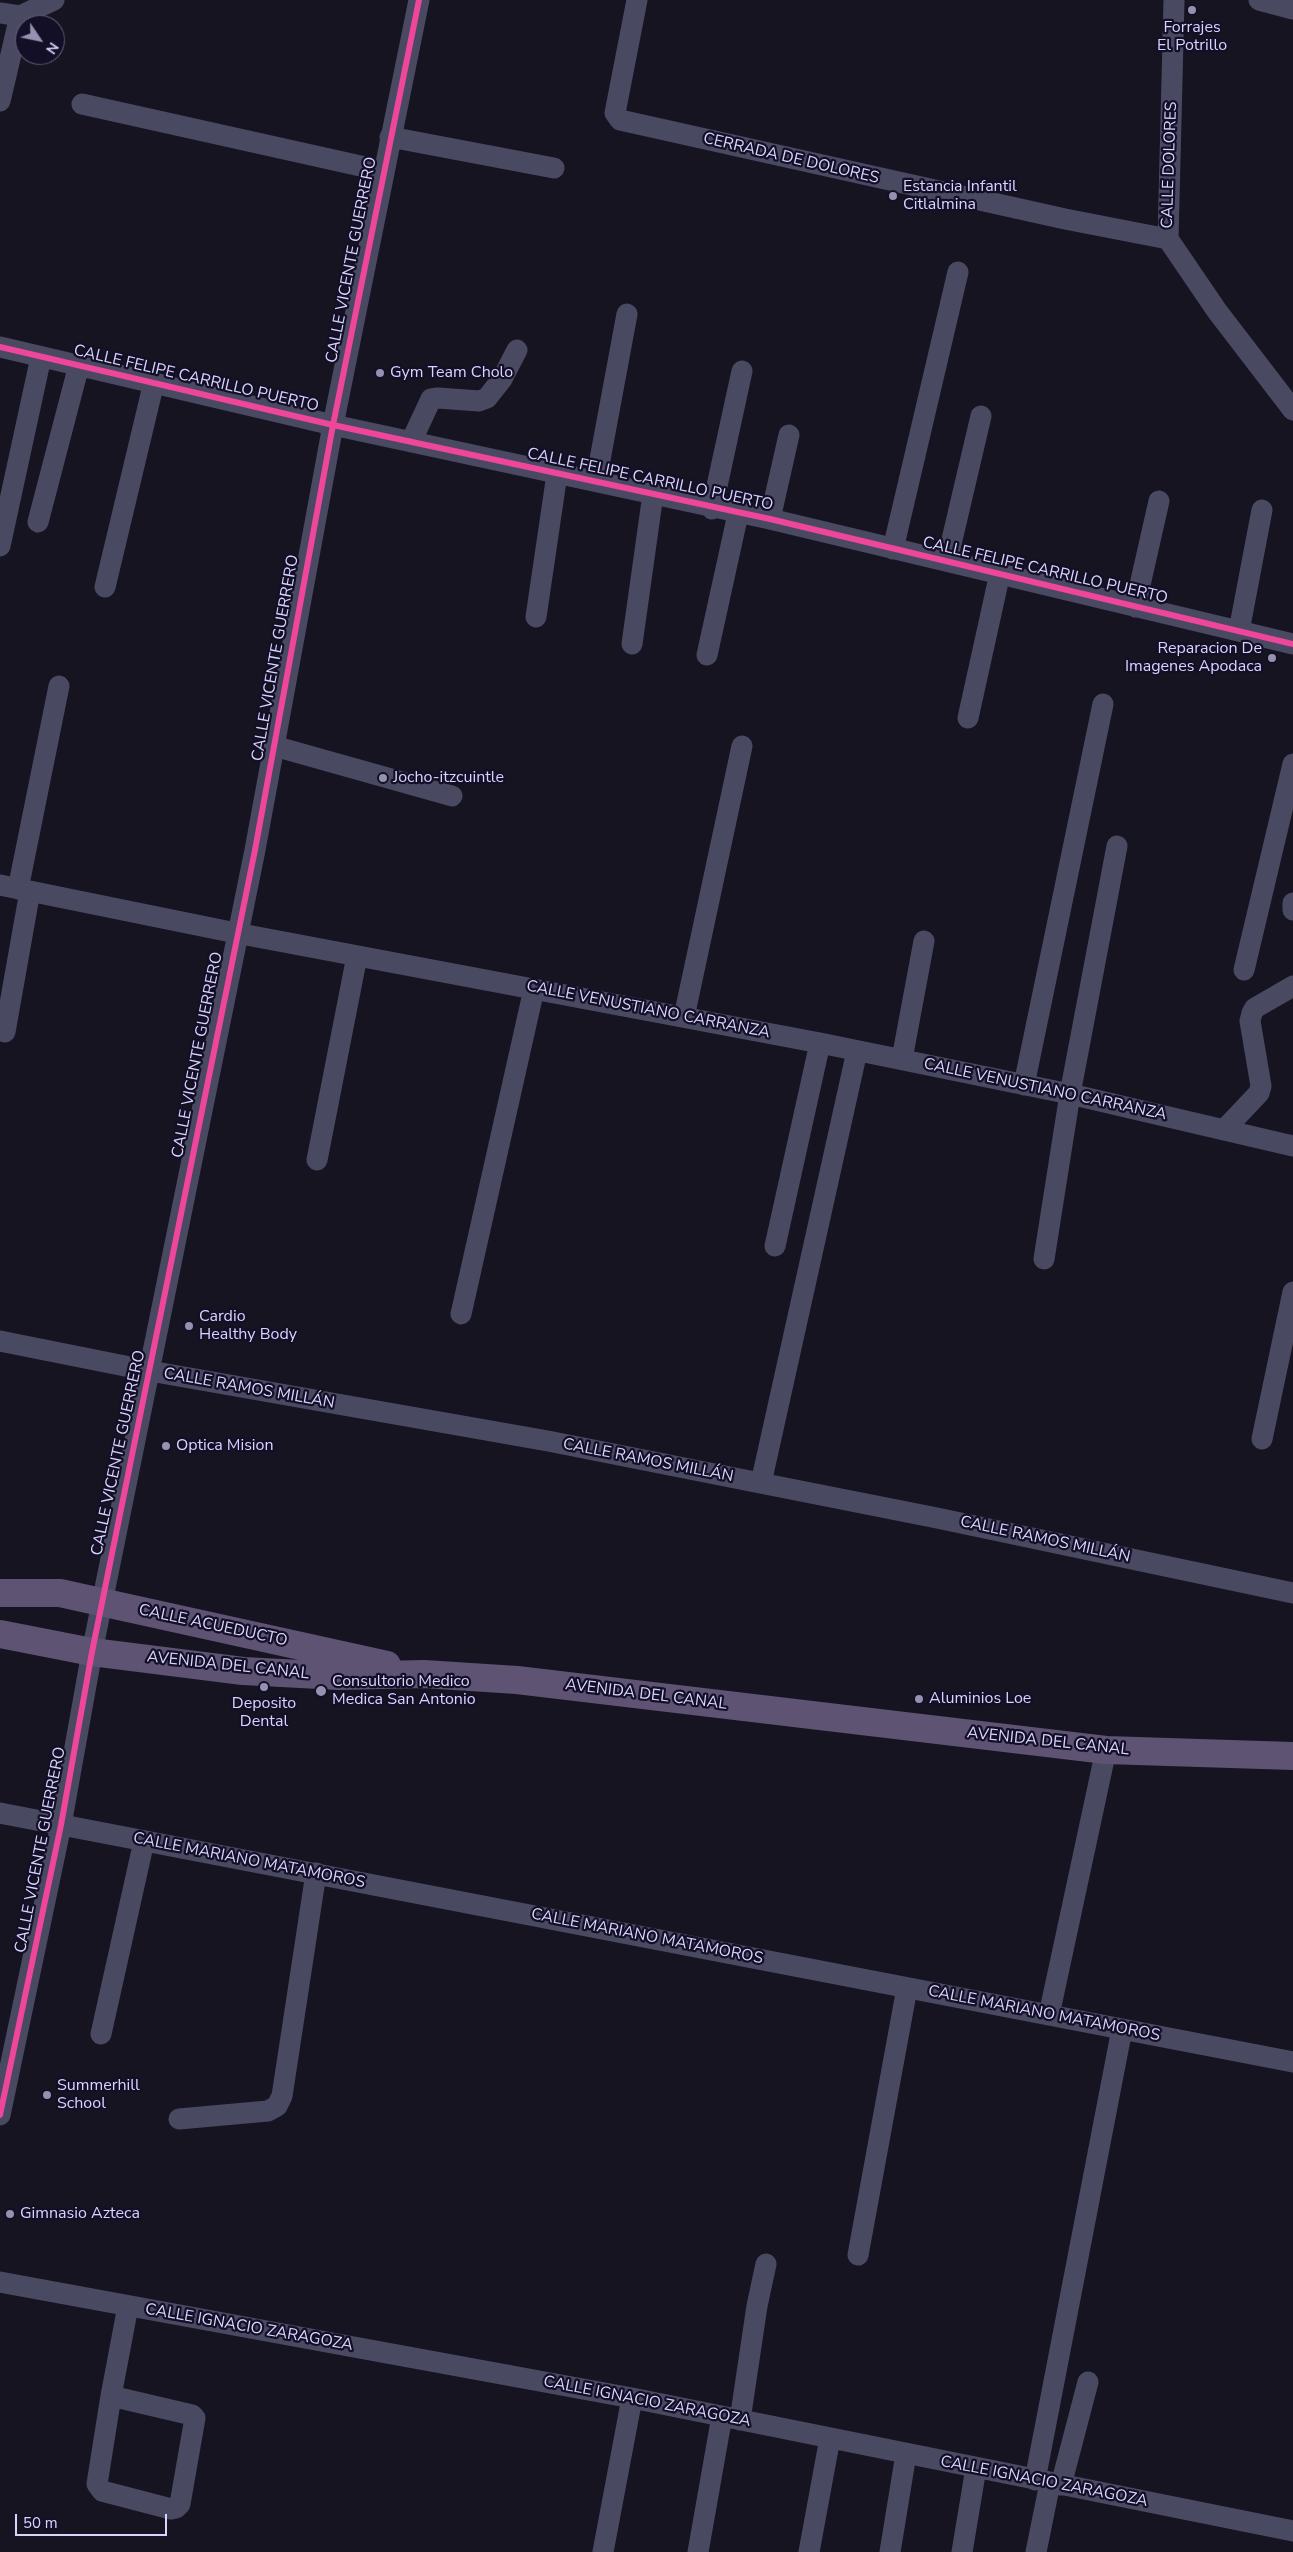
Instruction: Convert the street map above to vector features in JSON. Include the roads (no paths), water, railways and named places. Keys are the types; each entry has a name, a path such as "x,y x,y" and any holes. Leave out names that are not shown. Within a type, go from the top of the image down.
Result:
{"main road":[{"path":"0,1582 60,1593"},
{"name":"CALLE ACUEDUCTO","path":"0,1593 60,1593 424,1674"},
{"name":"AVENIDA DEL CANAL","path":"0,1634 92,1652 243,1671 339,1676 424,1674 517,1680 1106,1750 1293,1756"},
{"path":"0,1643 48,1644"}],"street":[{"path":"0,100 10,15 54,0"},
{"name":"CALLE VICENTE GUERRERO","path":"0,2115 62,1825 92,1652 150,1371 274,746 333,425 418,0"},
{"name":"CERRADA DE DOLORES","path":"637,0 615,113 620,120 1046,215 1168,239"},
{"name":"CALLE DOLORES","path":"1174,0 1168,239 1218,311 1293,410"},
{"path":"1259,0 1293,9"},
{"path":"82,104 383,171"},
{"path":"390,137 554,168"},
{"path":"893,549 958,272"},
{"path":"596,481 627,314"},
{"name":"CALLE FELIPE CARRILLO PUERTO","path":"0,347 333,425 596,481 712,509 770,520 1293,644"},
{"path":"411,442 430,400 438,398 479,400 487,398 499,384 517,350"},
{"path":"0,546 42,357"},
{"path":"38,522 80,366"},
{"path":"712,509 742,371"},
{"path":"104,587 154,382"},
{"path":"947,561 981,416"},
{"path":"770,520 789,435"},
{"path":"536,617 557,474"},
{"path":"632,644 653,494"},
{"path":"1135,607 1158,500"},
{"path":"1239,631 1262,510"},
{"path":"707,655 738,514"},
{"path":"968,718 1000,573"},
{"path":"5,1032 16,888 59,686"},
{"path":"1024,1085 1103,704"},
{"path":"274,746 452,796"},
{"path":"684,1017 742,746"},
{"path":"1244,970 1293,764"},
{"path":"1044,1259 1070,1094 1117,846"},
{"name":"CALLE VENUSTIANO CARRANZA","path":"16,888 236,933 902,1059 1070,1094 1293,1146"},
{"path":"1293,903 1293,910"},
{"path":"902,1059 924,941"},
{"path":"317,1160 357,956"},
{"path":"1224,1130 1259,1093 1261,1086 1250,1021 1252,1013 1255,1008 1293,986"},
{"path":"461,1314 534,989"},
{"path":"775,1246 820,1043"},
{"path":"761,1483 857,1051"},
{"path":"1262,1439 1293,1292"},
{"name":"CALLE RAMOS MILLÁN","path":"0,1341 150,1371 548,1441 1293,1593"},
{"path":"1048,2015 1106,1750"},
{"name":"CALLE MARIANO MATAMOROS","path":"0,1813 1293,2062"},
{"path":"101,2034 144,1841"},
{"path":"179,2119 268,2111 278,2106 282,2096 316,1874"},
{"path":"858,2255 907,1988"},
{"path":"1036,2552 1122,2029"},
{"path":"698,2552 766,2264"},
{"name":"CALLE IGNACIO ZARAGOZA","path":"0,2282 632,2398 1293,2531"},
{"path":"111,2396 192,2415 195,2418 180,2504 176,2508 171,2509 102,2491 98,2488 97,2484 111,2396 128,2306"},
{"path":"1048,2482 1088,2382"},
{"path":"603,2552 632,2398"},
{"path":"808,2552 830,2438"},
{"path":"890,2552 906,2454"},
{"path":"962,2552 976,2468"}],"place":[{"name":"Forrajes El Potrillo","path":"1192,10"},
{"name":"Estancia Infantil Citlalmina","path":"893,196"},
{"name":"Gym Team Cholo","path":"380,373"},
{"name":"Reparacion De Imagenes Apodaca","path":"1272,658"},
{"name":"Jocho-itzcuintle","path":"383,778"},
{"name":"Cardio Healthy Body","path":"189,1326"},
{"name":"Optica Mision","path":"166,1446"},
{"name":"Deposito Dental","path":"264,1687"},
{"name":"Consultorio Medico Medica San Antonio","path":"321,1691"},
{"name":"Aluminios Loe","path":"919,1699"},
{"name":"Summerhill School","path":"47,2095"},
{"name":"Gimnasio Azteca","path":"10,2214"}]}
